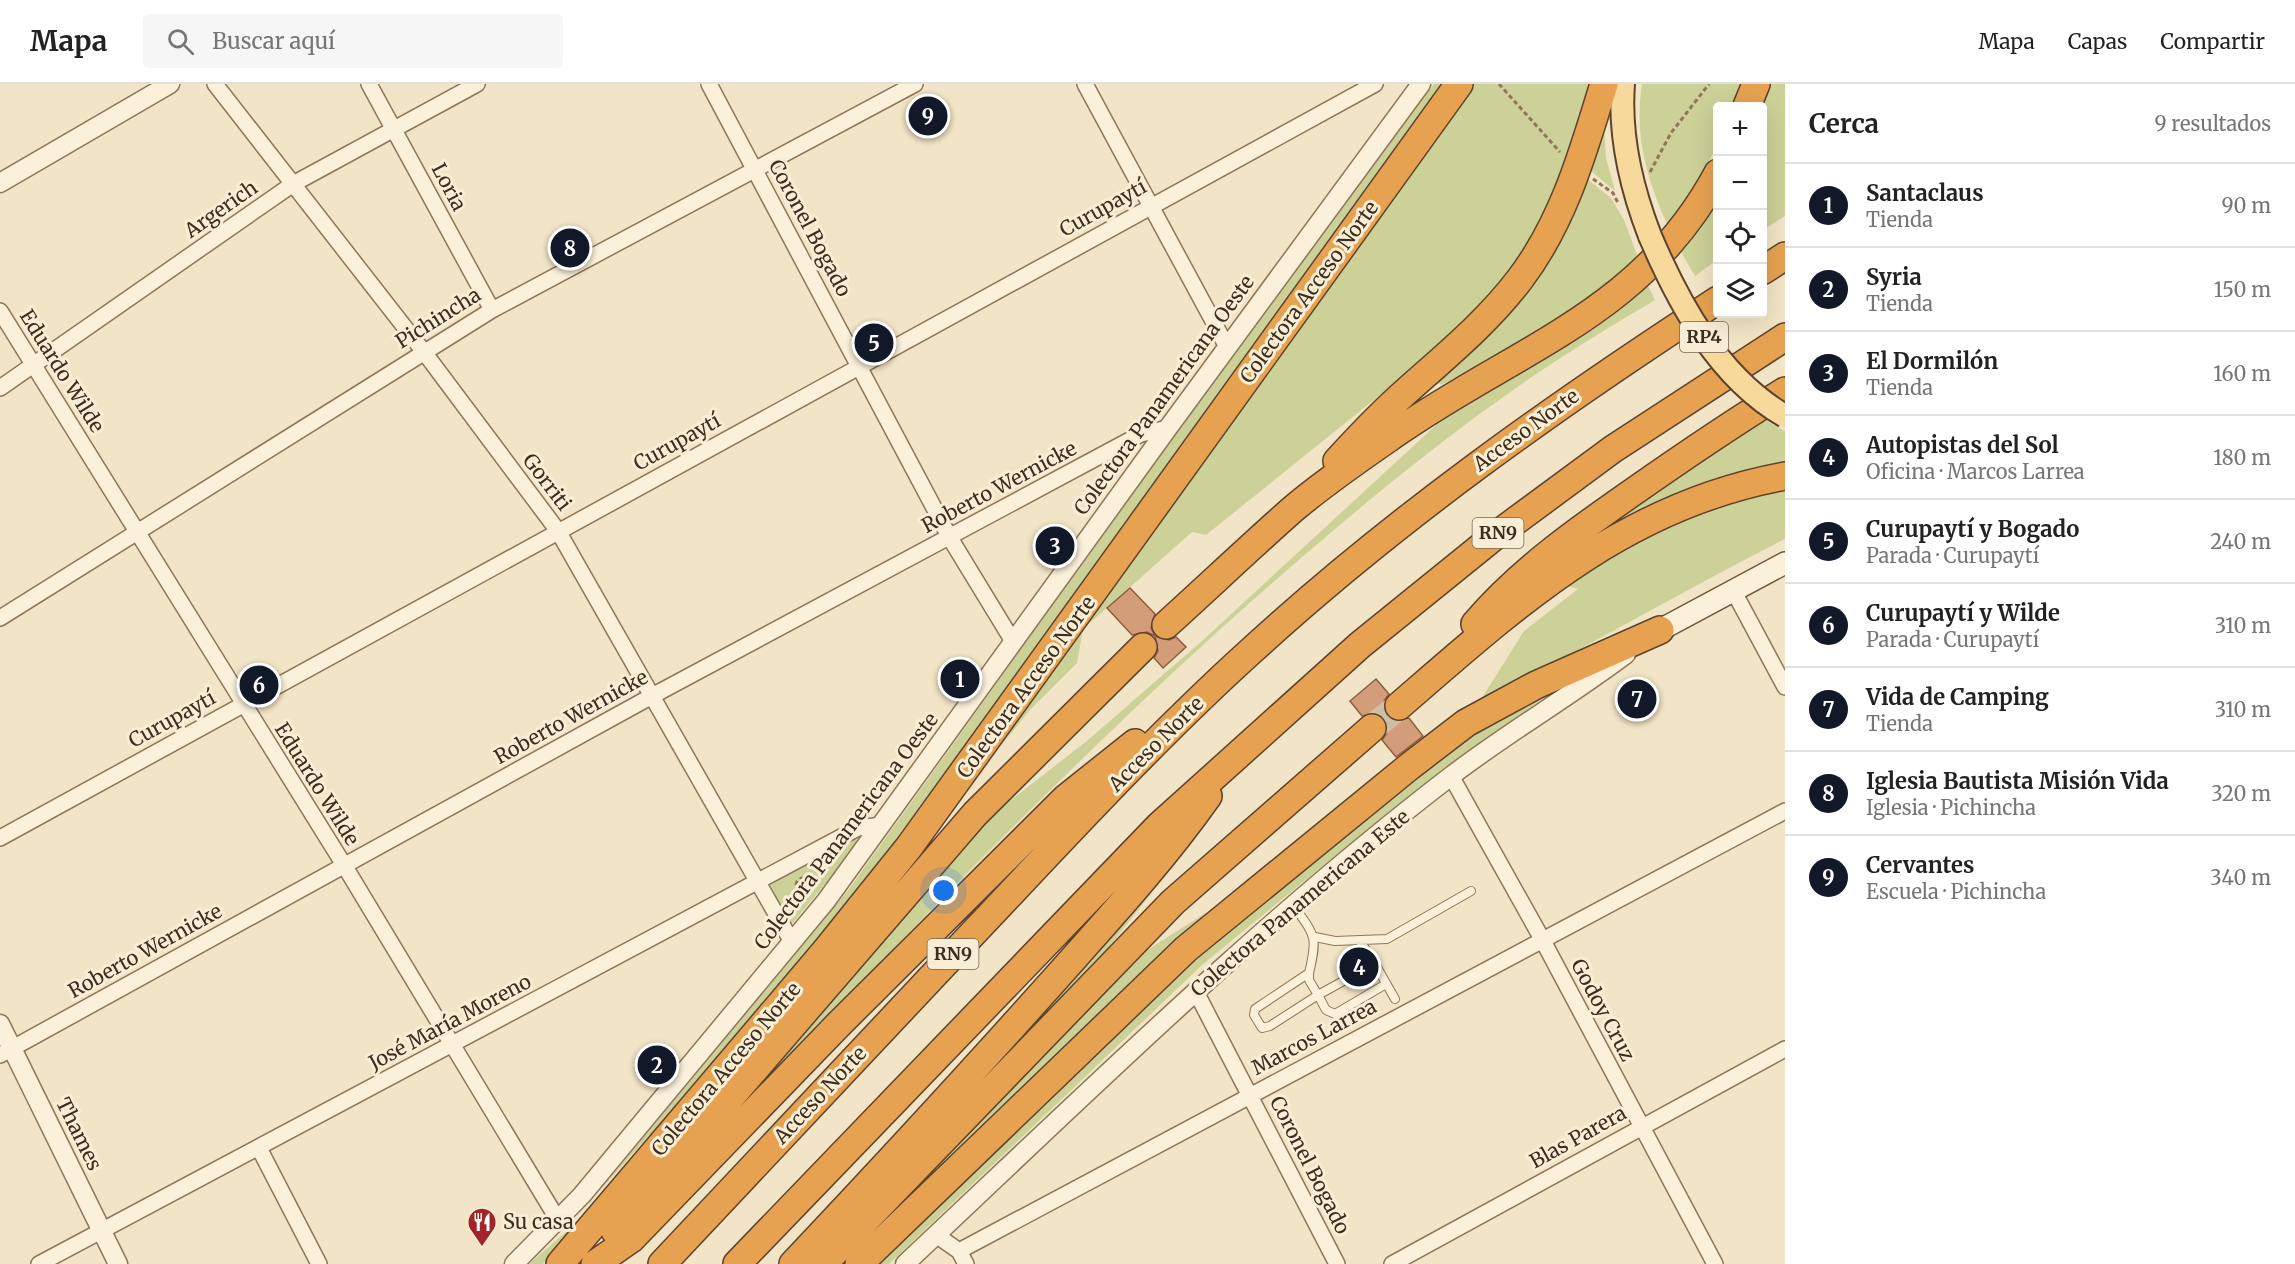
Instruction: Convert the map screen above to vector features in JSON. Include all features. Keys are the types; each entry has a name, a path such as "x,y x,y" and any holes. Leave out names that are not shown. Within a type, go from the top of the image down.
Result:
{"highway":[{"name":"Colectora Acceso Norte","path":"560,1264 798,984 909,847 1459,84"},
{"path":"1166,625 1294,508 1371,425 1474,331 1519,281 1543,245 1564,204 1584,151 1604,84"},
{"path":"1749,102 1756,84"},
{"path":"1294,508 1404,427 1556,336 1631,283 1678,235 1713,181"},
{"path":"1767,268 1785,256"},
{"name":"Acceso Norte","path":"662,1264 1092,807 1251,651 1356,560 1467,474 1610,370 1713,303"},
{"name":"RN9","path":"737,1264 1159,826 1360,645 1491,538 1613,449 1785,338"},
{"path":"1435,675 1488,610 1554,550 1713,436 1785,391"},
{"path":"1398,706 1545,586 1615,537 1650,519 1714,493 1785,476"},
{"path":"859,1264 1186,949 1410,766 1466,723 1536,685 1660,630"},
{"path":"588,1264 975,814 1143,646"},
{"path":"595,1264 631,1239 837,1026 1066,798 1251,651"},
{"path":"823,1264 1173,903 1372,728"},
{"path":"793,1264 938,1110 1111,916 1177,840 1234,759"}],"main road":[{"name":"RP4","path":"1623,84 1623,121 1627,160 1650,236 1670,278 1708,343 1748,390 1785,416"},
{"name":"Colectora Panamericana Este","path":"1660,630 1785,563"}],"street":[{"path":"0,183 171,84"},
{"name":"Gorriti","path":"215,84 424,352 558,531 792,942"},
{"name":"Loria","path":"369,84 492,310"},
{"name":"Argerich","path":"0,387 293,184 477,84"},
{"name":"Coronel Bogado","path":"709,84 950,538 1014,643"},
{"name":"Pichincha","path":"0,618 492,310 915,84"},
{"path":"1085,84 1227,347"},
{"name":"Curupaytí","path":"0,838 1375,84"},
{"name":"Colectora Panamericana Oeste","path":"514,1264 558,1220 687,1071 792,942 882,825 1168,428 1421,84"},
{"name":"Eduardo Wilde","path":"0,311 344,865 558,1220"},
{"name":"Roberto Wernicke","path":"6,1052 652,696 1141,434 1168,428"},
{"path":"1733,590 1785,687"},
{"name":"Colectora Panamericana Este","path":"905,1264 1195,990 1294,906 1451,776 1660,630"},
{"name":"Godoy Cruz","path":"1451,776 1542,939 1715,1264"},
{"name":"Marcos Larrea","path":"962,1257 1250,1095 1785,811"},
{"name":"José María Moreno","path":"39,1264 858,828 882,825"},
{"name":"Coronel Bogado","path":"1195,990 1337,1264"},
{"name":"Thames","path":"0,1024 6,1052 118,1264"},
{"name":"Blas Parera","path":"1392,1264 1785,1049"},
{"path":"259,1148 319,1264"},
{"path":"936,1235 962,1257"}],"lane":[{"path":"1315,937 1360,941 1387,939 1472,891"},
{"path":"1294,906 1315,937 1309,980 1326,1010 1335,1014 1386,984"},
{"path":"1360,941 1395,999"},
{"path":"1309,973 1255,1010 1254,1015 1262,1028 1267,1028 1374,962"}],"path":[{"path":"1648,175 1671,133 1709,84"},
{"path":"802,878 807,879 810,885 802,891 796,884 802,878"}],"green space":[{"path":"1434,84 1442,84 919,810 852,898 655,1136 650,1134 596,1195 849,889 1341,204"},
{"path":"1471,84 1593,84 1546,217 1499,289 1426,358 1206,535 1192,532 1083,629 1077,663 1029,711 1005,741 1042,683"},
{"path":"1642,84 1740,84 1733,102 1713,102 1713,153 1678,219 1669,228 1654,193 1644,158 1640,103"},
{"path":"1763,84 1785,84 1785,216 1767,227 1767,102 1756,102"},
{"path":"1603,116 1606,158 1615,191 1590,170"},
{"path":"1581,174 1611,198 1624,220 1640,263 1528,340 1441,385 1432,379"},
{"path":"1713,198 1713,263 1695,276 1681,252"},
{"path":"1647,284 1655,300 1550,365 1452,434 1390,483 1270,585 1198,650 988,852 718,1131 979,825 1088,740 1202,641 1460,403"},
{"path":"1755,415 1785,431 1785,464 1575,549"},
{"path":"1785,484 1785,539 1480,701 1524,631 1578,589 1565,585 1634,535"},
{"path":"1540,691 1544,697 1320,868 1202,965 889,1264 876,1264 1215,938 1451,743"},
{"path":"855,839 858,840 858,844 791,925 769,882"},
{"path":"1153,891 1087,975 823,1247"},
{"path":"1207,912 843,1264 832,1264 1141,954"},
{"path":"575,1224 543,1264 529,1264"}],"building":[{"path":"1130,588 1155,614 1151,628 1155,636 1147,632 1132,635 1107,608"},
{"path":"1155,636 1169,640 1176,637 1186,647 1163,668 1154,658 1158,651"},
{"path":"1376,679 1389,694 1384,701 1387,716 1394,721 1409,718 1423,736 1396,757 1382,740 1387,733 1384,718 1377,713 1362,716 1350,701"}],"tunnel":[{"path":"1372,728 1399,706"}],"place":[{"name":"Cervantes","path":"928,116"},
{"name":"Iglesia Bautista Misión Vida","path":"570,248"},
{"name":"Curupaytí y Bogado","path":"874,343"},
{"name":"El Dormilón","path":"1055,546"},
{"name":"Santaclaus","path":"960,679"},
{"name":"Curupaytí y Wilde","path":"259,685"},
{"name":"Vida de Camping","path":"1637,699"},
{"name":"Autopistas del Sol","path":"1359,967"},
{"name":"Syria","path":"657,1065"},
{"name":"Su casa","path":"482,1248"}]}
